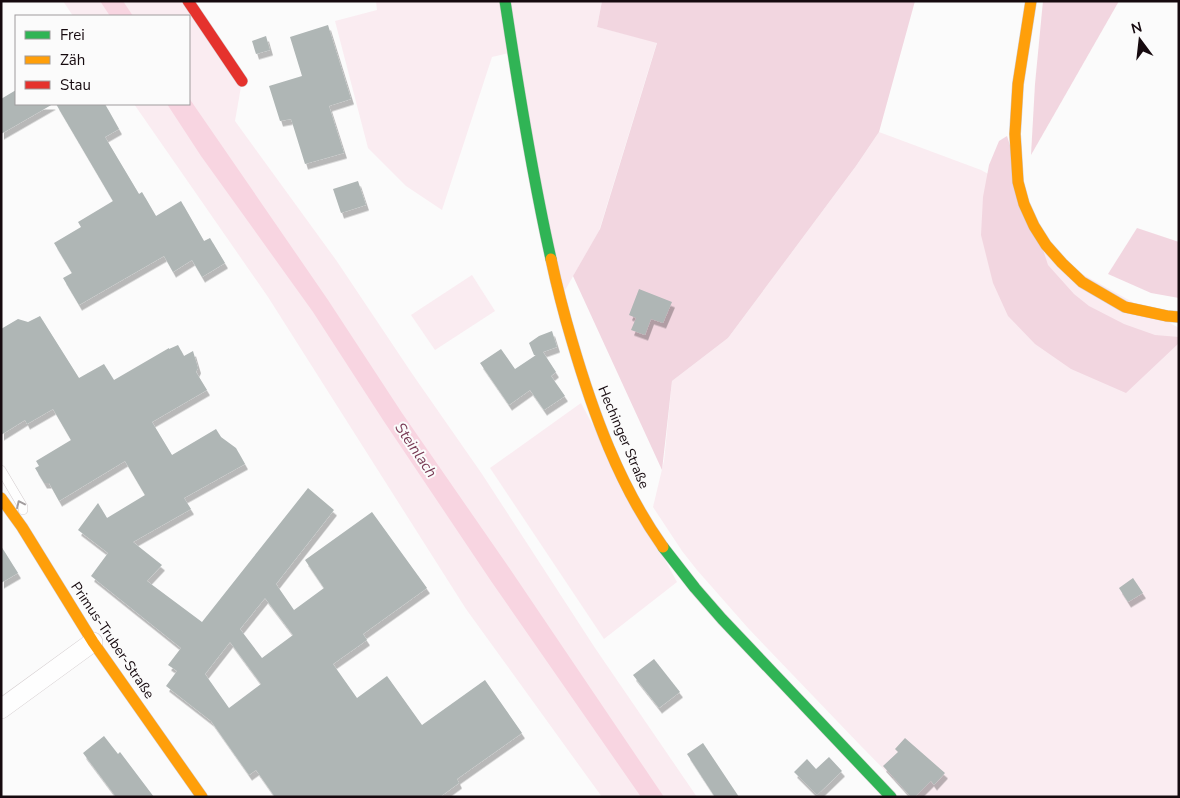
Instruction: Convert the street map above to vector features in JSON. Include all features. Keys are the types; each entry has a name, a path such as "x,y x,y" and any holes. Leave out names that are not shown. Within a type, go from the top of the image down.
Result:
{"main road":[{"path":"188,1 242,80"},
{"name":"Hechinger Straße","path":"505,1 535,187 560,299 590,399 624,480 657,539 700,596 891,797"},
{"path":"1031,1 1018,84 1015,134 1018,182 1024,204 1034,226 1046,245 1082,282 1125,307 1179,317"},
{"name":"Primus-Truber-Straße","path":"1,498 22,527 93,642 202,797"}],"street":[{"path":"1,709 93,642"}],"lane":[{"path":"1,470 23,507 31,542"}],"shaded area":[{"path":"63,1 188,1 242,81 235,121 336,260 482,474 595,648 697,797 602,797 466,609 268,297 135,105 190,105 190,15 72,15"},
{"path":"376,1 602,1 597,27 657,42 599,231 560,299 513,52 492,57 442,210 406,186 368,148 335,21 377,10"},
{"path":"602,1 915,1 879,132 856,166 728,338 672,381 662,470 573,276 600,229 657,43 597,27"},
{"path":"1043,1 1119,1 1031,155 1035,84"},
{"path":"879,132 981,170 1014,188 1041,251 1179,328 1179,797 911,797 748,628 682,551 653,507 664,461 672,381 728,338 856,166"},
{"path":"1007,136 1048,265 1074,294 1089,306 1124,324 1155,335 1179,337 1179,343 1126,393 1071,369 1035,344 1008,316 993,283 981,235 983,197 989,165 999,141"},
{"path":"1137,228 1179,242 1179,298 1151,293 1108,274"},
{"path":"472,275 495,311 435,350 411,315"},
{"path":"581,403 677,582 604,639 490,468"}],"water":[{"path":"100,1 123,1 132,15 109,15"},
{"name":"Steinlach","path":"190,99 664,797 641,797 491,581 313,312 201,156 168,105 190,105"}],"building":[{"path":"328,25 351,99 329,106 344,153 305,164 291,119 280,121 269,86 302,76 290,37"},
{"path":"266,36 270,50 256,54 252,41"},
{"path":"15,91 15,105 51,105 1,134 1,99"},
{"path":"57,105 106,105 119,129 105,137 139,194 142,192 156,216 181,201 204,241 210,238 225,263 202,277 192,260 173,272 164,256 79,305 63,278 72,273 54,243 81,227 78,222 113,201"},
{"path":"358,181 366,205 341,213 333,189"},
{"path":"639,289 672,302 663,323 651,319 645,335 631,330 636,318 629,315"},
{"path":"40,316 79,378 104,364 114,380 169,348 178,345 184,356 193,351 198,368 196,372 207,390 152,422 172,455 216,429 221,437 236,448 245,464 184,498 191,509 133,542 162,565 147,581 202,622 308,488 334,510 276,584 294,610 324,588 305,560 372,512 427,588 363,634 367,640 333,664 357,698 387,676 422,725 485,680 522,733 457,779 459,783 440,797 275,797 256,770 249,775 211,721 166,686 177,671 168,665 181,648 91,576 108,553 78,530 98,503 107,518 145,495 125,461 59,501 49,483 44,483 35,468 39,466 36,461 71,440 53,409 27,424 25,420 1,435 1,329 18,319 28,322","holes":["265,598 293,635 262,658 240,629","230,642 261,684 229,708 205,674"]},
{"path":"552,331 557,347 543,352 556,372 551,376 565,396 544,410 530,390 509,405 480,363 501,349 515,369 536,355 534,355 529,343 539,336"},
{"path":"1,546 18,573 1,583"},
{"path":"1133,578 1143,593 1128,602 1119,588"},
{"path":"654,659 680,692 659,708 633,675"},
{"path":"104,736 118,754 120,752 154,797 116,797 83,753"},
{"path":"905,738 945,773 934,785 931,781 915,797 911,797 883,766 898,752 895,749"},
{"path":"703,743 739,797 715,797 687,754"},
{"path":"829,757 842,771 817,795 794,772 807,759 816,769"}],"traffic: fast":[{"path":"505,1 526,130 551,259"},
{"path":"663,547 722,619 891,797"}],"traffic: slow":[{"path":"1031,1 1018,84 1015,134 1018,182 1024,204 1034,226 1046,245 1082,282 1125,307 1179,317"},
{"path":"551,259 572,341 598,421 620,474 647,523 663,547"},
{"path":"1,498 22,527 93,642 202,797"}],"traffic: jam":[{"path":"188,1 242,81"}]}
